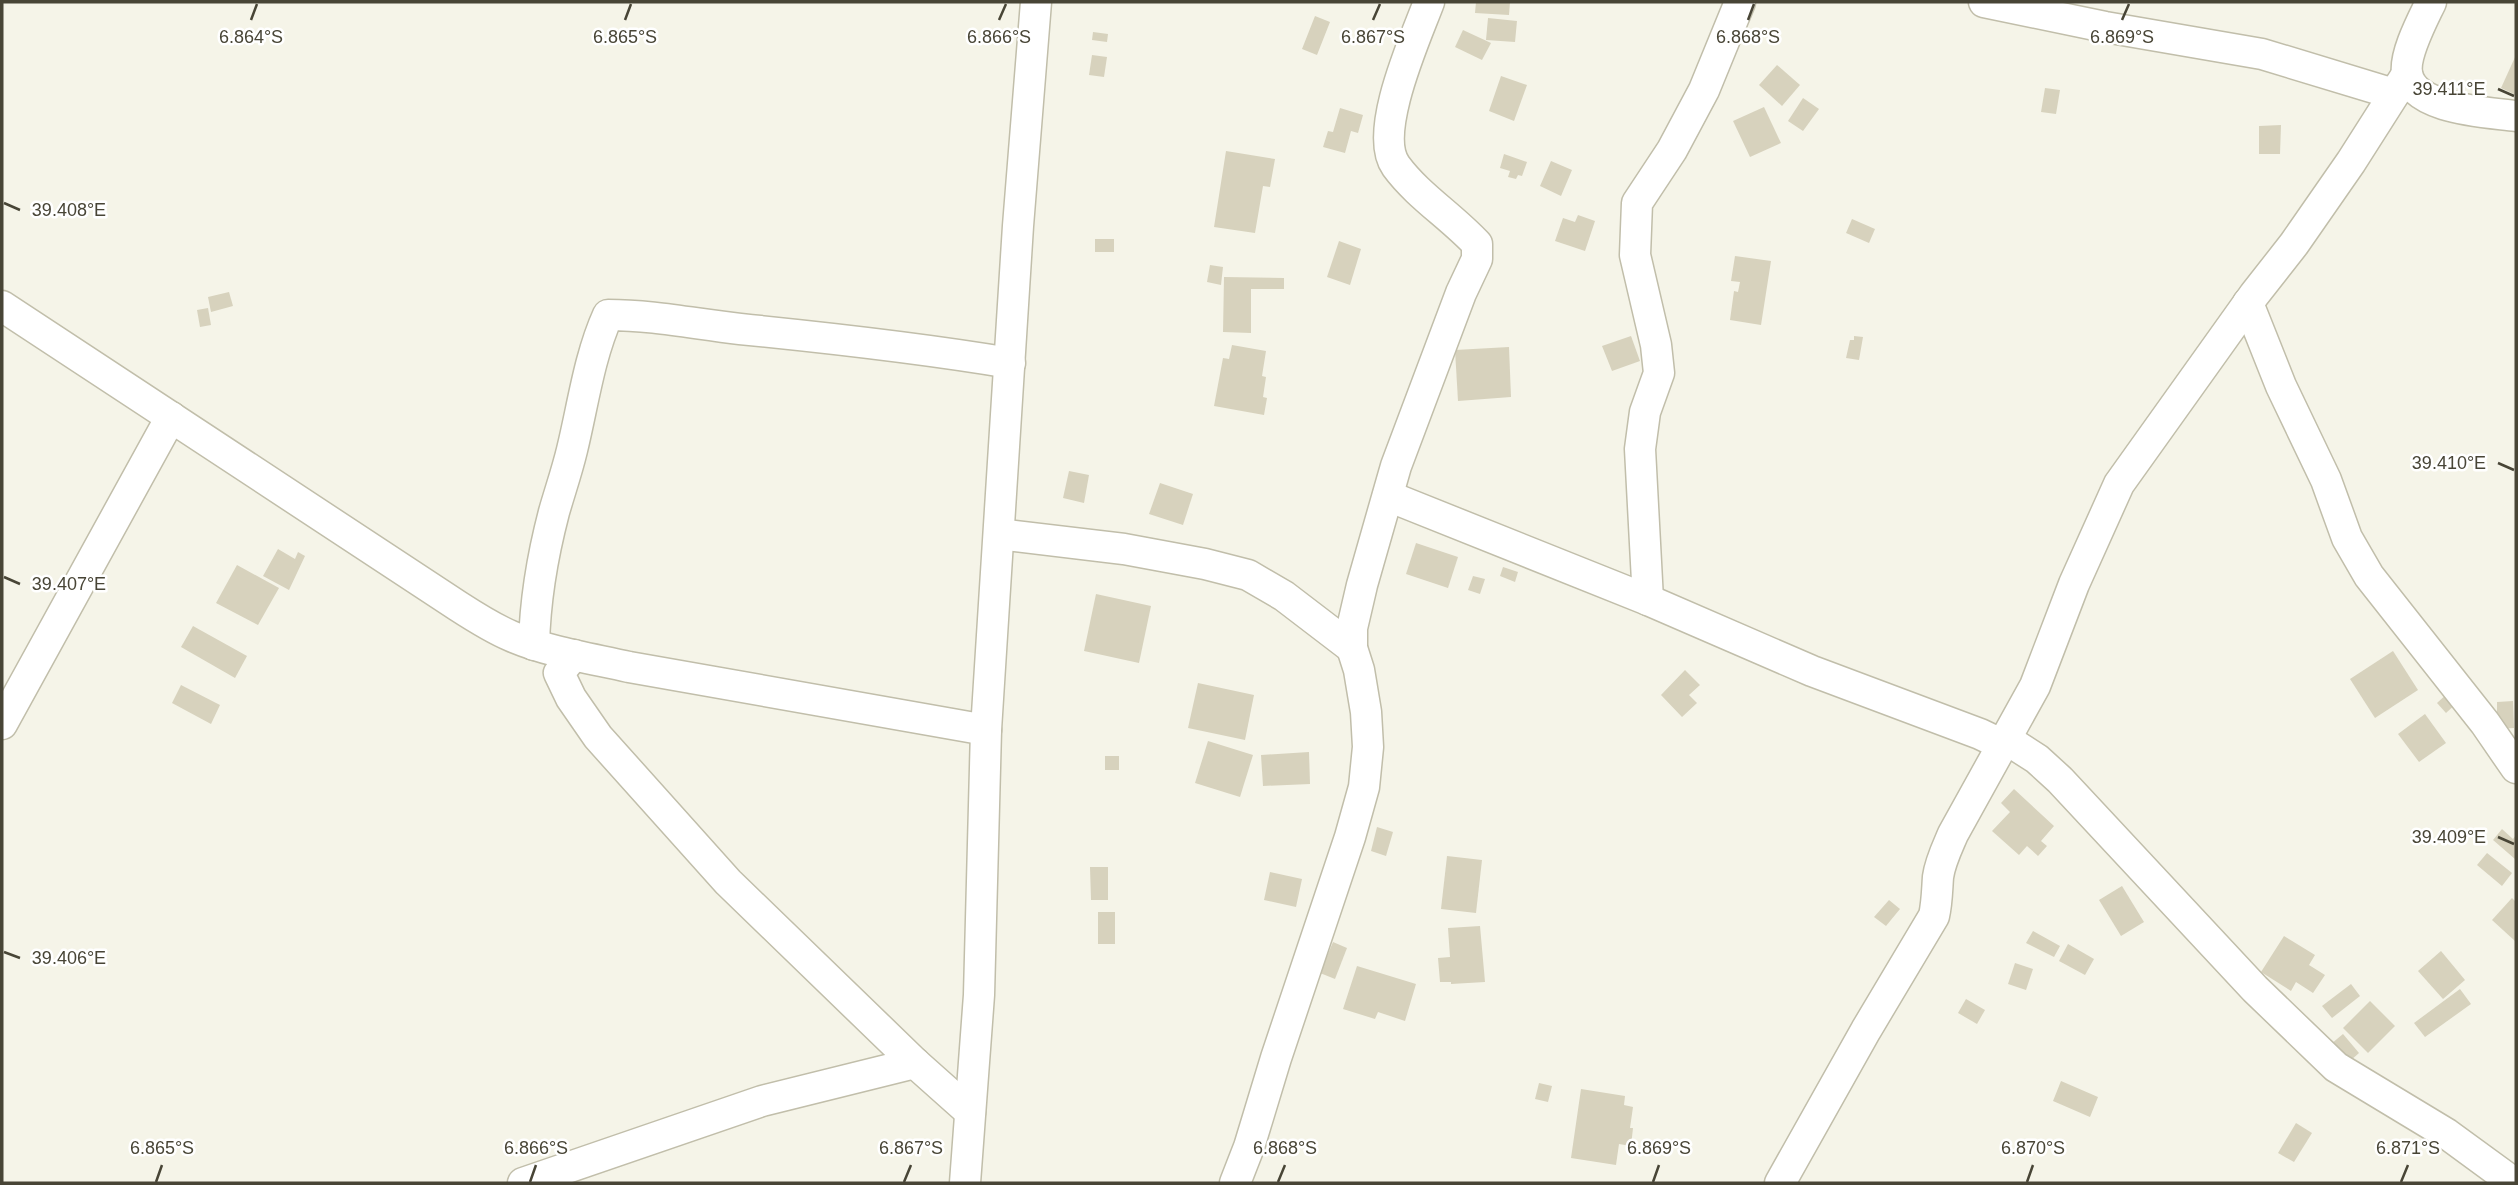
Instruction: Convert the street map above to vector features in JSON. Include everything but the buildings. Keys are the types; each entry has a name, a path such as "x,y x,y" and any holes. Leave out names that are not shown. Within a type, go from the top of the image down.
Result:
{"street":[{"path":"970,1181 970,1112 979,995 986,730 1018,226 1036,2"},
{"path":"1235,1183 1350,837 1364,787 1368,747 1366,712 1359,670 1352,649 1352,628 1362,585 1423,391 1461,292 1477,259 1477,244 1460,225 1415,189 1393,163 1388,138 1392,105 1429,2"},
{"path":"1648,600 1640,449 1645,412 1659,373 1656,345 1635,254 1637,203 1672,150 1704,90 1740,2"},
{"path":"1984,2 2105,27 2262,54 2416,88 2433,101 2458,108 2516,116"},
{"path":"1780,1183 1934,916 1943,856 2035,686 2074,584 2119,484 2351,162 2400,84 2431,2"},
{"path":"2248,303 2281,386 2326,480 2347,538 2369,576 2485,723 2516,768"},
{"path":"2,306 492,628 534,645 574,655 986,730"},
{"path":"534,645 536,611 553,515 571,454 595,350 608,315 648,315 1010,363"},
{"path":"2,724 171,417"},
{"path":"1388,496 1648,600 1812,671 2004,742 2037,759 2060,780 2255,989 2336,1067 2447,1134 2514,1183"},
{"path":"999,534 1124,549 1248,575 1284,596 1352,649"},
{"path":"574,655 559,673 571,698 598,737 728,882 915,1063 970,1112"},
{"path":"523,1183 762,1101 915,1063"}]}
